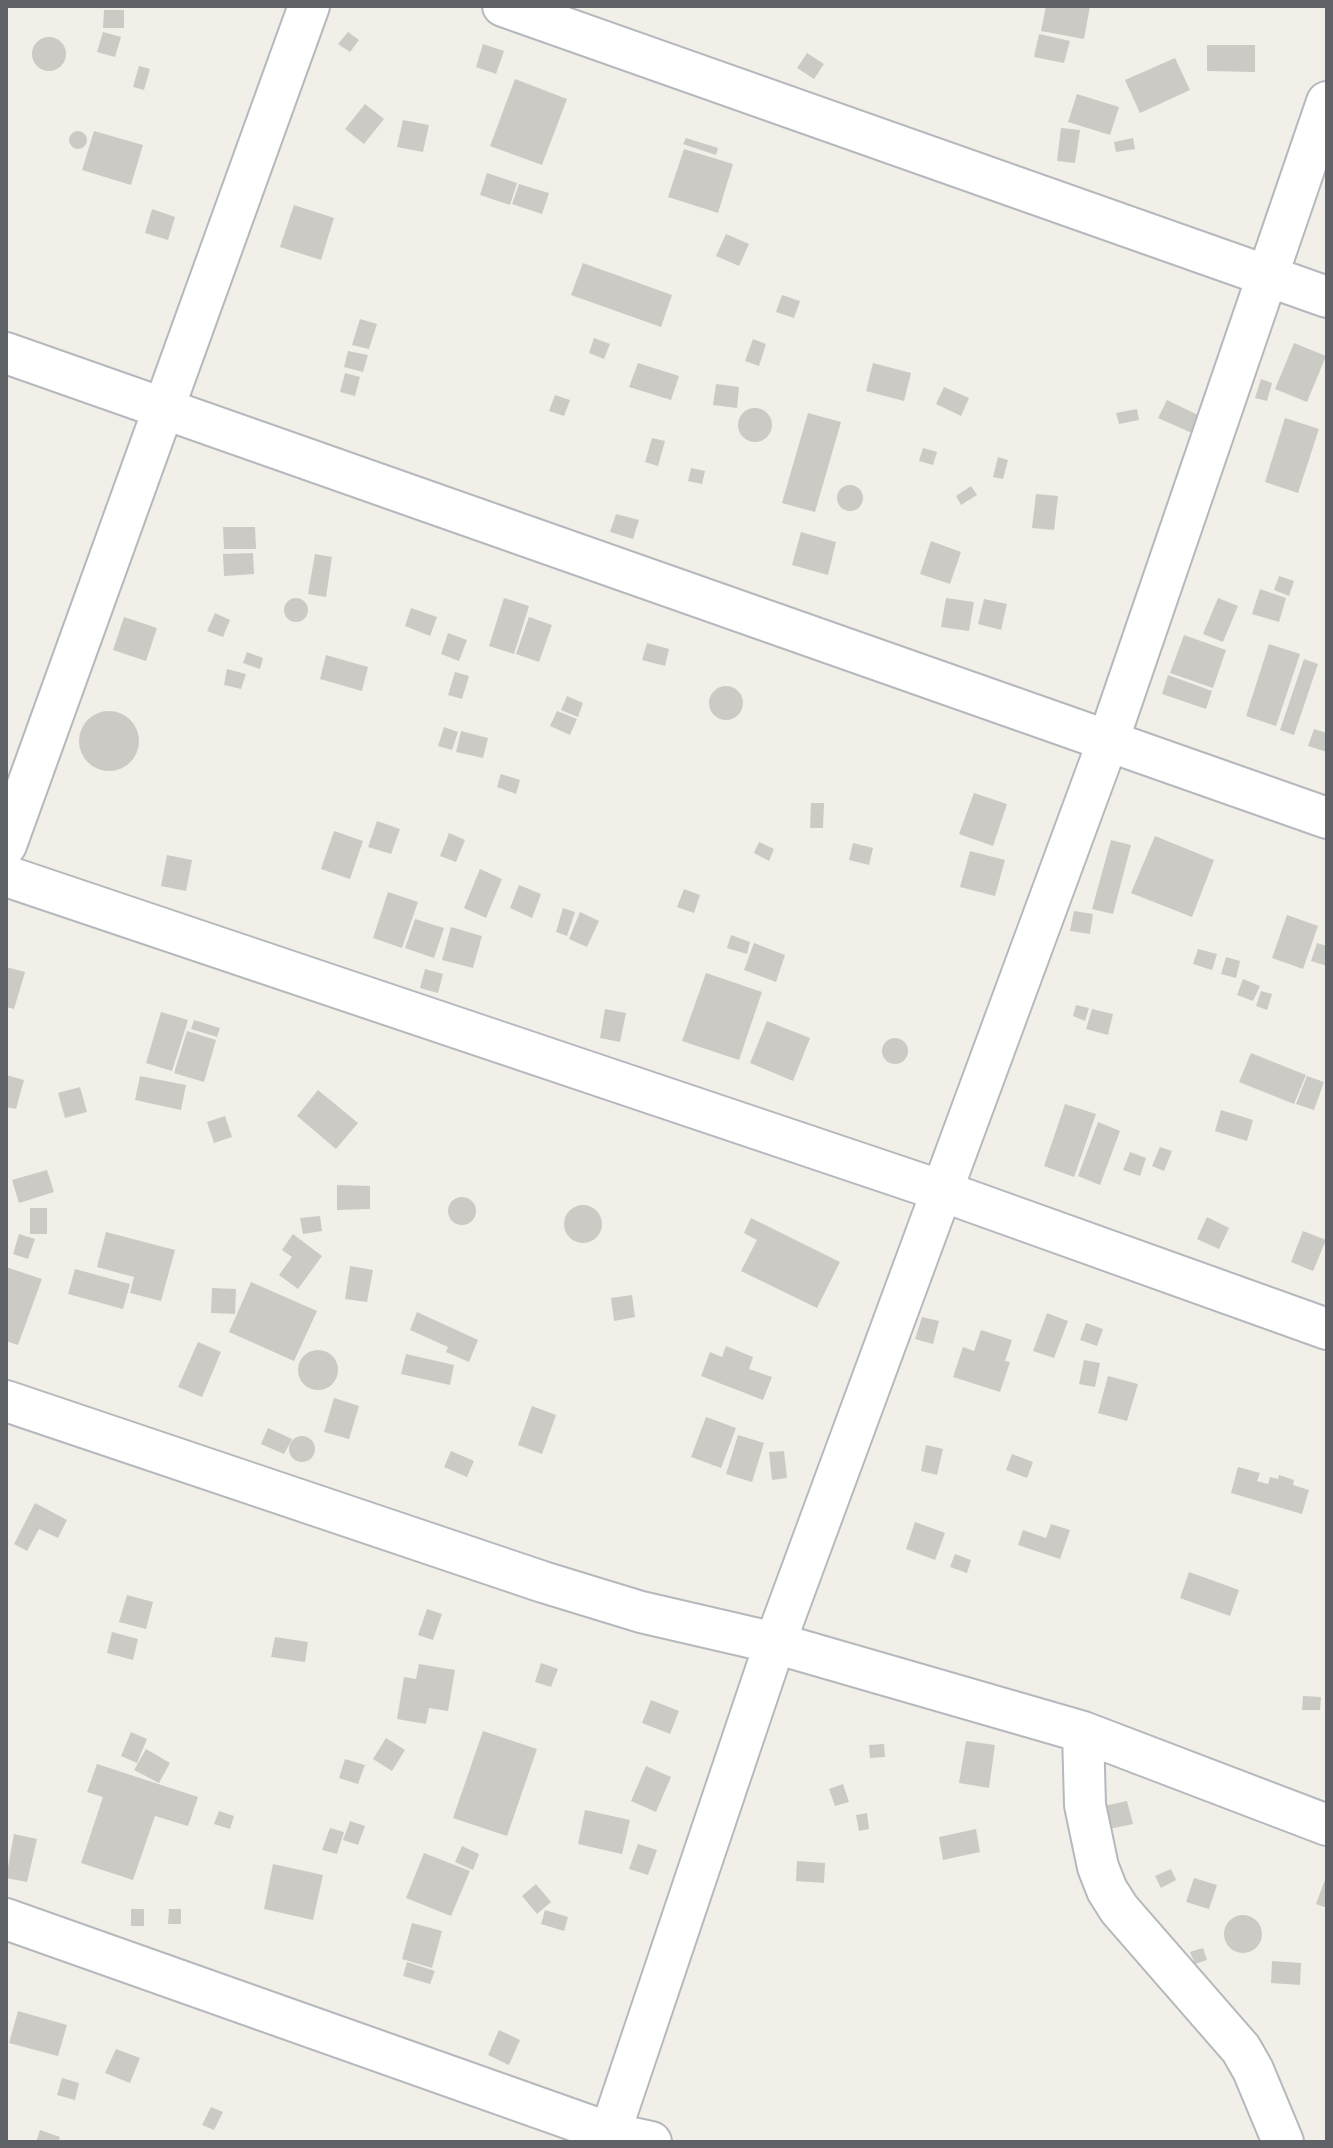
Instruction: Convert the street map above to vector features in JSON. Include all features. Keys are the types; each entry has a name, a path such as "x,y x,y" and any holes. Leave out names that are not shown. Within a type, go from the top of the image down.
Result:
{"street":[{"path":"6,845 309,6"},
{"path":"503,6 1327,297"},
{"path":"608,2137 775,1643 1108,741 1327,102"},
{"path":"6,353 1327,818"},
{"path":"6,876 942,1191 1327,1329"},
{"path":"6,1401 543,1582 641,1612 775,1643 1083,1732 1327,1825"},
{"path":"1083,1732 1085,1805 1098,1867 1107,1890 1119,1909 1241,2049 1283,2142"},
{"path":"6,1919 608,2137 651,2142"}],"building":[{"path":"1046,6 1090,6 1084,39 1041,31"},
{"path":"104,10 124,10 124,28 103,28"},
{"path":"103,32 121,37 115,57 97,52"},
{"path":"348,32 359,40 350,52 338,44"},
{"path":"1039,34 1070,41 1064,63 1034,57"},
{"path":"49,37 61,42 66,54 61,66 49,71 37,66 32,54 37,42"},
{"path":"483,44 504,51 496,74 476,67"},
{"path":"1207,45 1255,45 1255,72 1207,71"},
{"path":"807,53 824,64 814,79 797,68"},
{"path":"1175,58 1190,90 1140,113 1125,80"},
{"path":"139,66 150,69 144,90 133,87"},
{"path":"515,79 567,99 542,165 490,146"},
{"path":"1077,94 1119,107 1110,135 1068,122"},
{"path":"365,104 384,119 364,144 345,129"},
{"path":"403,120 429,125 423,152 397,147"},
{"path":"1061,128 1080,130 1075,163 1057,161"},
{"path":"74,131 82,131 87,140 85,147 74,149 69,144 69,136"},
{"path":"94,131 143,145 131,185 82,170"},
{"path":"686,138 718,148 716,155 683,144"},
{"path":"1133,138 1135,149 1116,152 1114,142"},
{"path":"684,149 733,164 718,213 668,197"},
{"path":"487,173 517,183 510,205 480,195"},
{"path":"519,184 549,193 542,214 512,204"},
{"path":"294,205 334,218 321,260 280,247"},
{"path":"152,209 175,217 168,240 145,233"},
{"path":"726,234 749,244 739,266 716,256"},
{"path":"583,263 672,295 661,327 571,295"},
{"path":"782,295 800,301 794,318 776,312"},
{"path":"360,319 377,324 369,349 352,345"},
{"path":"594,338 610,344 604,359 589,353"},
{"path":"753,339 766,344 759,366 745,361"},
{"path":"1294,343 1326,356 1307,402 1275,389"},
{"path":"348,351 368,355 363,372 344,367"},
{"path":"638,363 679,376 671,400 629,387"},
{"path":"873,363 911,373 904,401 866,391"},
{"path":"345,373 360,377 355,396 340,392"},
{"path":"1261,379 1272,383 1267,401 1255,398"},
{"path":"716,384 739,387 737,408 713,405"},
{"path":"944,387 969,398 961,416 936,404"},
{"path":"555,395 570,400 564,416 549,411"},
{"path":"1167,400 1200,416 1192,433 1158,418"},
{"path":"755,408 767,413 772,425 767,437 755,442 743,437 738,425 743,413"},
{"path":"1137,409 1139,420 1119,424 1116,413"},
{"path":"808,413 841,422 815,512 782,503"},
{"path":"1285,418 1319,429 1298,493 1265,482"},
{"path":"652,438 665,441 658,466 645,462"},
{"path":"923,448 937,452 933,465 919,461"},
{"path":"998,457 1008,460 1003,479 993,477"},
{"path":"691,468 705,471 702,484 688,481"},
{"path":"850,485 859,489 863,498 859,507 850,511 841,507 837,498 841,489"},
{"path":"971,486 977,495 961,505 956,496"},
{"path":"1036,494 1058,496 1054,530 1032,528"},
{"path":"616,514 639,520 633,539 610,532"},
{"path":"223,527 255,527 256,549 224,549"},
{"path":"801,532 836,542 828,575 792,565"},
{"path":"931,541 961,552 950,584 920,574"},
{"path":"253,553 254,574 224,576 223,554"},
{"path":"315,554 332,557 326,597 308,594"},
{"path":"1279,576 1294,581 1289,596 1274,590"},
{"path":"1260,589 1286,598 1279,622 1252,614"},
{"path":"296,598 307,605 308,610 301,621 296,622 285,615 284,610 291,599"},
{"path":"504,598 529,606 514,654 489,646"},
{"path":"946,598 974,602 969,631 941,627"},
{"path":"1218,598 1238,606 1223,642 1203,634"},
{"path":"984,599 1007,604 1001,630 978,624"},
{"path":"411,608 437,617 430,636 405,626"},
{"path":"215,613 230,620 223,637 207,631"},
{"path":"124,617 157,628 146,661 113,650"},
{"path":"529,617 552,625 539,662 516,654"},
{"path":"448,633 467,640 459,661 441,654"},
{"path":"1184,635 1226,650 1213,688 1170,673"},
{"path":"647,643 669,649 665,666 642,660"},
{"path":"1269,644 1300,654 1276,726 1246,716"},
{"path":"247,652 263,658 260,669 243,663"},
{"path":"326,655 368,667 362,691 320,679"},
{"path":"1304,659 1318,664 1294,735 1280,730"},
{"path":"227,669 246,674 241,689 224,685"},
{"path":"455,672 469,676 462,699 448,695"},
{"path":"1168,675 1212,691 1206,709 1162,694"},
{"path":"726,686 738,691 743,703 738,715 726,720 714,715 709,703 714,691"},
{"path":"567,696 583,703 578,717 561,710"},
{"path":"109,711 130,720 139,741 130,762 109,771 88,762 79,741 88,720"},
{"path":"557,711 577,719 570,735 550,726"},
{"path":"444,727 458,732 452,750 438,746"},
{"path":"1314,729 1327,733 1327,752 1308,746"},
{"path":"461,731 488,738 483,758 456,752"},
{"path":"501,774 520,780 516,794 497,787"},
{"path":"974,793 1007,804 993,846 959,834"},
{"path":"811,803 824,803 823,828 810,828"},
{"path":"377,821 400,829 391,854 368,847"},
{"path":"334,831 363,841 350,879 321,869"},
{"path":"449,833 465,840 456,862 440,856"},
{"path":"1155,836 1214,860 1192,917 1131,893"},
{"path":"1111,840 1131,845 1113,914 1092,909"},
{"path":"759,842 774,849 769,861 754,853"},
{"path":"853,843 873,848 869,865 849,860"},
{"path":"970,851 1005,860 995,896 960,887"},
{"path":"167,855 192,860 186,891 161,886"},
{"path":"480,869 502,879 486,918 464,908"},
{"path":"519,885 541,894 532,918 510,908"},
{"path":"684,889 700,895 694,913 677,907"},
{"path":"388,892 418,902 402,948 373,938"},
{"path":"563,908 575,912 567,936 556,932"},
{"path":"1074,911 1093,914 1090,934 1070,931"},
{"path":"580,912 599,921 587,947 569,939"},
{"path":"1287,915 1318,926 1303,969 1272,958"},
{"path":"415,919 444,928 434,958 405,948"},
{"path":"451,927 482,936 473,968 442,960"},
{"path":"731,935 750,942 747,954 727,948"},
{"path":"754,943 785,955 776,982 744,970"},
{"path":"1317,943 1327,946 1327,966 1311,961"},
{"path":"1198,949 1217,954 1212,970 1193,964"},
{"path":"1226,957 1240,961 1236,978 1221,974"},
{"path":"6,967 25,972 14,1009 6,1007"},
{"path":"425,969 443,974 438,993 420,988"},
{"path":"706,973 762,992 739,1060 682,1041"},
{"path":"1243,979 1260,986 1253,1001 1237,995"},
{"path":"1261,991 1272,994 1267,1010 1256,1006"},
{"path":"1076,1005 1089,1008 1085,1021 1073,1016"},
{"path":"605,1009 626,1013 620,1042 600,1038"},
{"path":"1092,1009 1113,1014 1108,1035 1086,1029"},
{"path":"161,1012 188,1020 172,1071 146,1063"},
{"path":"194,1020 220,1028 217,1037 191,1029"},
{"path":"767,1021 810,1038 793,1081 750,1063"},
{"path":"187,1031 216,1040 204,1082 174,1073"},
{"path":"895,1038 904,1042 908,1051 904,1060 895,1064 886,1060 882,1051 886,1042"},
{"path":"1251,1053 1306,1075 1294,1104 1239,1082"},
{"path":"6,1075 24,1080 16,1109 6,1107"},
{"path":"140,1076 186,1085 181,1110 135,1100"},
{"path":"1307,1076 1324,1082 1314,1110 1296,1104"},
{"path":"80,1087 87,1112 65,1118 58,1093"},
{"path":"318,1090 358,1123 336,1149 297,1116"},
{"path":"1065,1104 1096,1114 1074,1177 1044,1166"},
{"path":"1221,1110 1253,1120 1247,1141 1215,1131"},
{"path":"225,1116 232,1137 214,1143 207,1122"},
{"path":"1098,1122 1120,1131 1100,1185 1078,1176"},
{"path":"1160,1147 1172,1151 1164,1171 1152,1166"},
{"path":"1130,1152 1146,1158 1140,1176 1123,1170"},
{"path":"47,1170 54,1192 19,1203 12,1180"},
{"path":"337,1185 370,1186 370,1209 337,1210"},
{"path":"462,1197 472,1201 476,1211 472,1221 462,1225 452,1221 448,1211 452,1201"},
{"path":"583,1205 597,1210 602,1224 597,1238 583,1243 569,1238 564,1224 569,1210"},
{"path":"30,1208 47,1208 47,1234 30,1234"},
{"path":"320,1216 322,1231 303,1234 300,1218"},
{"path":"1207,1217 1229,1228 1219,1249 1197,1239"},
{"path":"751,1218 840,1262 817,1308 741,1271 757,1240 744,1233"},
{"path":"1303,1231 1326,1240 1313,1271 1291,1262"},
{"path":"106,1232 175,1250 161,1301 130,1293 134,1277 97,1267"},
{"path":"19,1234 35,1239 28,1259 13,1254"},
{"path":"293,1234 322,1256 298,1289 279,1275 292,1257 282,1250"},
{"path":"350,1266 373,1270 367,1302 345,1299"},
{"path":"6,1267 42,1279 18,1345 6,1341"},
{"path":"75,1269 130,1284 123,1309 68,1294"},
{"path":"251,1282 317,1311 294,1361 229,1332"},
{"path":"212,1288 236,1289 235,1314 211,1313"},
{"path":"632,1295 635,1317 614,1321 611,1298"},
{"path":"417,1312 478,1340 469,1362 446,1352 448,1347 410,1330"},
{"path":"1047,1313 1068,1321 1054,1358 1033,1351"},
{"path":"922,1317 939,1321 933,1344 915,1339"},
{"path":"1086,1323 1103,1329 1097,1346 1080,1340"},
{"path":"981,1330 1012,1340 1005,1361 1010,1362 1000,1392 953,1377 963,1347 974,1351"},
{"path":"198,1342 221,1352 202,1397 178,1387"},
{"path":"726,1346 753,1357 749,1369 772,1377 763,1400 701,1376 710,1352 722,1357"},
{"path":"318,1350 332,1356 338,1370 332,1384 318,1390 304,1384 298,1370 304,1356"},
{"path":"406,1354 454,1365 450,1385 401,1374"},
{"path":"1084,1360 1100,1363 1095,1387 1079,1384"},
{"path":"1108,1376 1138,1384 1127,1421 1098,1413"},
{"path":"334,1398 359,1406 349,1439 324,1432"},
{"path":"532,1406 556,1415 542,1454 518,1445"},
{"path":"706,1417 736,1428 721,1468 691,1457"},
{"path":"268,1428 292,1439 284,1454 261,1444"},
{"path":"738,1435 764,1443 752,1482 726,1474"},
{"path":"302,1436 311,1440 315,1449 311,1458 302,1462 293,1458 289,1449 293,1440"},
{"path":"926,1445 943,1449 937,1475 921,1471"},
{"path":"451,1451 474,1461 467,1477 444,1467"},
{"path":"784,1451 787,1478 772,1480 769,1452"},
{"path":"1012,1454 1033,1462 1027,1478 1006,1470"},
{"path":"1238,1467 1260,1473 1257,1481 1268,1484 1270,1477 1278,1479 1279,1475 1294,1480 1293,1485 1309,1490 1302,1514 1231,1493"},
{"path":"35,1503 67,1520 58,1538 39,1529 27,1551 14,1544"},
{"path":"915,1522 945,1533 935,1560 906,1549"},
{"path":"1051,1524 1070,1530 1060,1559 1018,1545 1023,1530 1046,1538"},
{"path":"955,1554 971,1560 967,1573 950,1567"},
{"path":"1189,1572 1239,1590 1230,1616 1180,1598"},
{"path":"127,1595 153,1602 146,1629 119,1622"},
{"path":"427,1609 442,1614 433,1640 418,1635"},
{"path":"112,1632 138,1639 133,1660 107,1653"},
{"path":"275,1637 308,1642 305,1662 271,1657"},
{"path":"541,1663 558,1669 551,1687 535,1682"},
{"path":"419,1664 455,1670 448,1711 429,1708 426,1724 397,1719 404,1677 416,1679"},
{"path":"1303,1696 1321,1697 1320,1710 1302,1710"},
{"path":"651,1700 679,1711 670,1734 642,1723"},
{"path":"483,1731 537,1749 507,1836 453,1818"},
{"path":"131,1732 147,1739 137,1763 121,1756"},
{"path":"386,1738 405,1750 392,1771 373,1759"},
{"path":"966,1741 995,1745 989,1788 959,1783"},
{"path":"884,1744 885,1757 870,1758 869,1745"},
{"path":"146,1749 170,1763 159,1783 134,1770"},
{"path":"345,1759 365,1765 358,1784 339,1778"},
{"path":"97,1764 198,1797 188,1826 155,1816 133,1880 81,1863 103,1797 87,1792"},
{"path":"646,1766 671,1777 656,1812 631,1801"},
{"path":"843,1784 849,1802 835,1806 829,1789"},
{"path":"1127,1801 1133,1824 1109,1829 1104,1806"},
{"path":"585,1810 630,1820 622,1854 578,1844"},
{"path":"219,1811 234,1816 230,1829 214,1824"},
{"path":"867,1813 869,1829 859,1831 856,1815"},
{"path":"350,1821 365,1826 358,1845 343,1840"},
{"path":"330,1828 344,1832 337,1854 322,1850"},
{"path":"976,1829 980,1852 943,1860 939,1837"},
{"path":"14,1834 37,1839 27,1882 6,1878"},
{"path":"638,1844 657,1850 648,1875 629,1869"},
{"path":"462,1846 479,1854 473,1870 455,1862"},
{"path":"424,1853 470,1871 451,1916 406,1898"},
{"path":"797,1861 825,1863 824,1883 796,1881"},
{"path":"273,1864 323,1875 313,1920 264,1909"},
{"path":"1171,1869 1176,1880 1161,1888 1155,1876"},
{"path":"1327,1874 1327,1908 1316,1904"},
{"path":"1194,1878 1217,1885 1209,1909 1186,1902"},
{"path":"536,1884 551,1902 537,1914 522,1896"},
{"path":"131,1909 144,1909 144,1926 131,1926"},
{"path":"169,1909 181,1909 181,1924 168,1924"},
{"path":"545,1910 568,1917 564,1931 541,1924"},
{"path":"1243,1915 1257,1920 1262,1934 1257,1948 1243,1953 1229,1948 1224,1934 1229,1920"},
{"path":"412,1923 442,1931 432,1968 402,1959"},
{"path":"1203,1948 1207,1960 1195,1964 1190,1952"},
{"path":"1272,1961 1301,1963 1300,1985 1271,1983"},
{"path":"407,1962 435,1971 430,1984 403,1976"},
{"path":"18,2011 67,2025 58,2056 9,2043"},
{"path":"499,2030 520,2040 509,2065 488,2055"},
{"path":"116,2049 140,2058 130,2083 105,2073"},
{"path":"62,2078 79,2083 75,2100 57,2095"},
{"path":"211,2107 223,2112 214,2130 202,2125"},
{"path":"40,2130 60,2137 58,2142 36,2142"}]}
